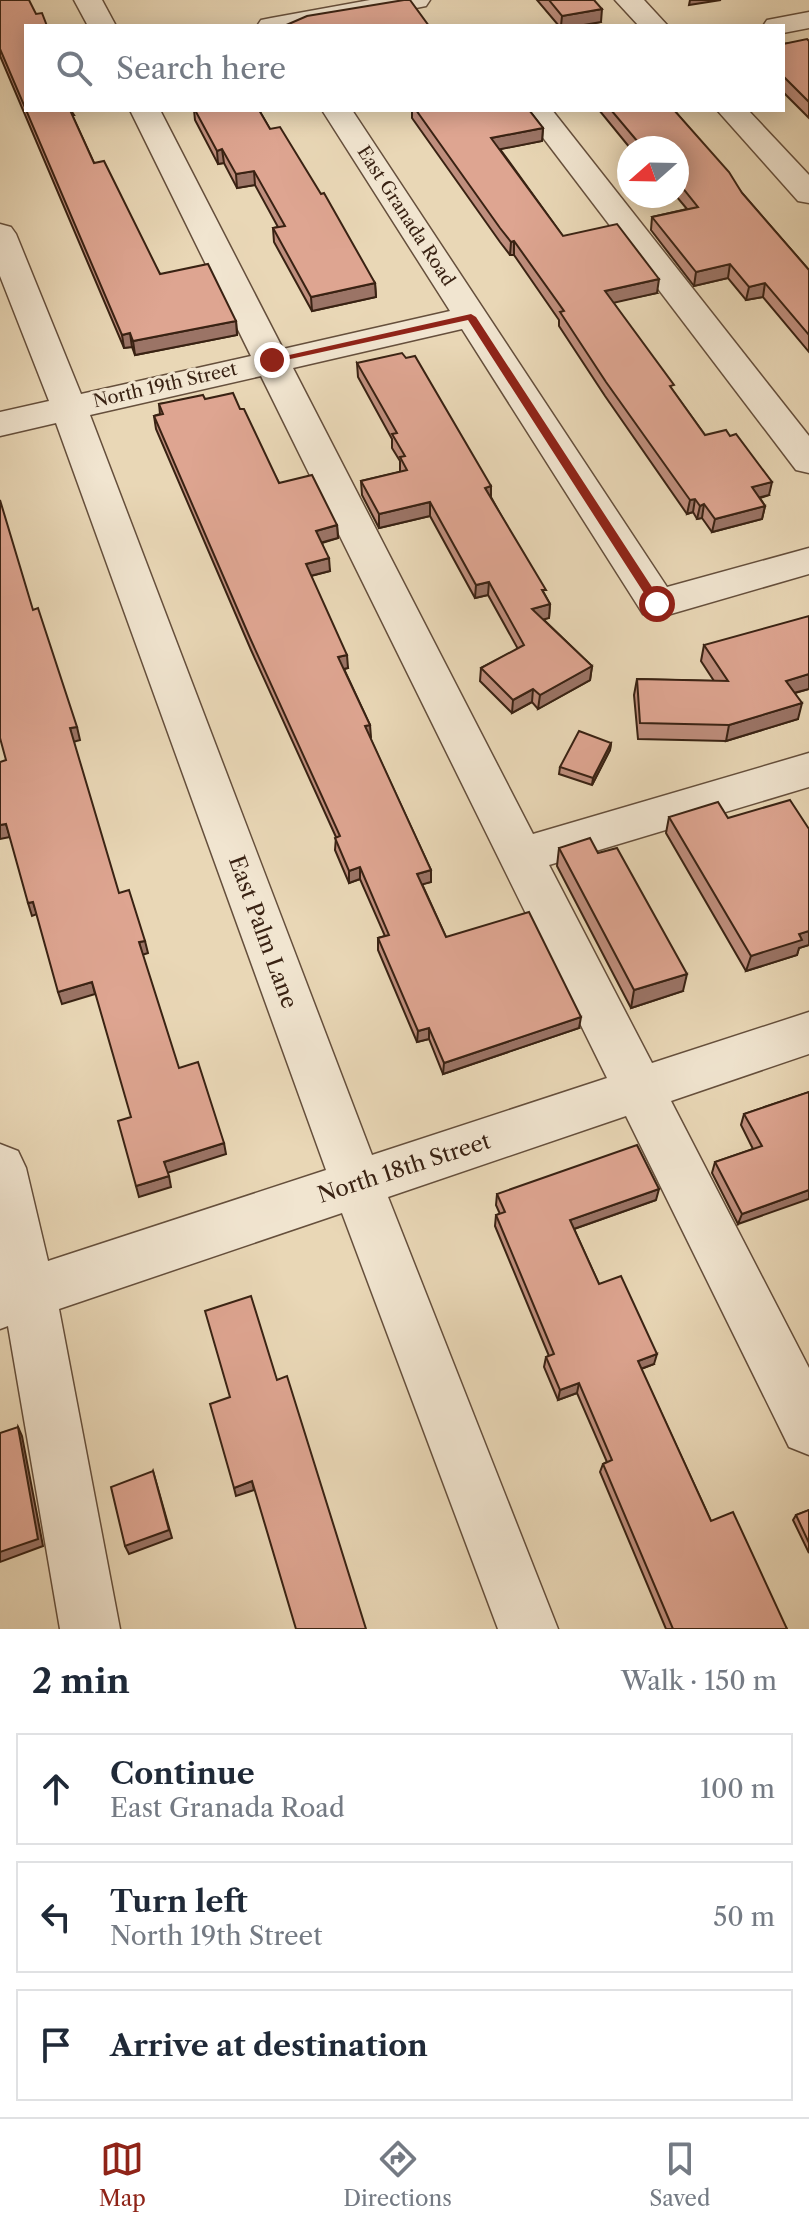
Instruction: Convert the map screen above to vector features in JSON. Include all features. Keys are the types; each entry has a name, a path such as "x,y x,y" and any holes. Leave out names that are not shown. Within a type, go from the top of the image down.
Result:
{"street":[{"path":"88,0 101,24"},
{"path":"282,24 416,0"},
{"path":"629,0 652,24"},
{"path":"785,24 809,20"},
{"path":"146,112 809,1427"},
{"name":"East Granada Road","path":"338,112 657,604 809,561"},
{"path":"539,112 809,461"},
{"path":"734,112 809,194"},
{"name":"East Palm Lane","path":"0,234 69,408 357,1184 528,1629"},
{"name":"North 19th Street","path":"0,424 471,317"},
{"path":"522,855 809,770"},
{"name":"North 18th Street","path":"14,1298 809,1033"},
{"path":"0,1168 14,1298 90,1629"}],"building":[{"path":"0,0 29,0 36,14 42,13 46,24 24,24 24,105 0,49"},
{"path":"410,0 428,24 289,24 307,16"},
{"path":"549,0 594,0 602,9 562,16"},
{"path":"809,41 809,102 785,78 785,44"},
{"path":"27,112 71,112 94,163 104,161 160,274 208,264 236,321 133,341 130,333 122,335"},
{"path":"196,112 260,112 270,129 280,127 321,194 324,193 375,283 311,297 273,228 285,226 254,171 236,174 222,149 217,151"},
{"path":"417,112 531,112 543,128 491,138 563,236 617,224 659,279 605,291 674,385 670,386 705,435 726,430 730,436 736,434 772,482 752,487 765,506 715,519 704,504 700,506 695,499 690,500 606,382 560,312 564,311 514,241 511,242"},
{"path":"613,112 676,112 729,172 742,193 809,270 809,335 765,283 749,287 730,264 696,272 652,217 698,207 689,196 689,136 633,136"},
{"path":"402,353 406,358 415,356 491,486 485,488 546,590 542,590 550,604 532,609 592,666 540,695 533,689 513,700 481,668 524,645 489,582 476,585 430,502 379,514 361,481 407,470 400,457 405,456 392,434 397,433 357,363"},
{"path":"233,393 240,409 244,409 279,483 312,475 337,525 316,531 329,558 306,564 347,655 338,657 370,725 365,726 431,870 417,874 446,937 529,912 581,1017 444,1063 429,1028 418,1031 378,938 389,935 360,867 349,871 335,838 340,836 154,416 163,414 159,404 203,395 205,399"},
{"path":"0,500 33,610 38,608 77,727 70,728 119,893 129,890 145,941 139,942 179,1068 198,1062 224,1143 164,1162 169,1176 136,1186 118,1121 131,1117 92,982 58,992 33,902 28,903 6,824 0,825 0,762 6,760 0,738"},
{"path":"809,616 809,674 786,681 802,703 729,725 640,723 637,679 728,681 704,645"},
{"path":"579,731 611,743 593,778 560,767"},
{"path":"790,800 809,829 809,931 799,934 802,940 751,956 669,817 718,802 728,818"},
{"path":"590,838 598,853 617,848 687,974 634,990 559,848"},
{"path":"809,1092 809,1190 742,1214 715,1162 762,1146 744,1114"},
{"path":"637,1145 659,1189 570,1220 599,1284 621,1276 657,1354 638,1361 711,1521 733,1512 787,1629 673,1629 603,1464 612,1460 579,1383 560,1390 546,1357 554,1354 496,1215 505,1212 497,1194"},
{"path":"251,1296 277,1380 287,1376 366,1629 296,1629 252,1481 234,1488 210,1404 230,1397 205,1311"},
{"path":"18,1427 38,1539 0,1552 0,1433"},
{"path":"153,1471 169,1530 125,1546 111,1487"},
{"path":"809,1510 809,1543 796,1515"}],"route":[{"path":"272,360 471,317 657,604"}]}
